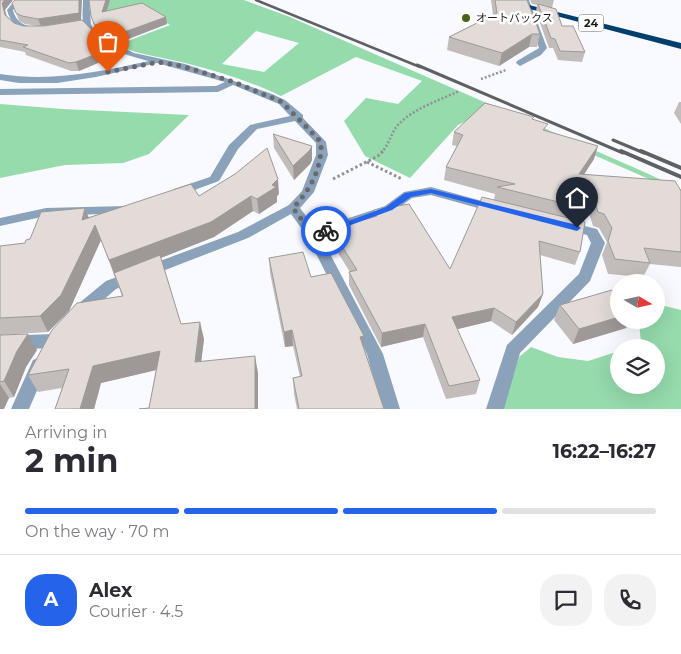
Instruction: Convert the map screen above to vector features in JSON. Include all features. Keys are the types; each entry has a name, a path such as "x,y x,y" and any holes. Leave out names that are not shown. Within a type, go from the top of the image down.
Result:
{"highway":[{"name":"24","path":"500,0 528,4 681,46"}],"street":[{"path":"18,0 10,10 13,20 21,27 31,30 39,29"},
{"path":"20,409 37,368 53,341 91,300 110,285 243,235 293,208 308,192 322,156 321,142 299,117 282,102 234,82 182,66 131,55 92,34 83,24 86,0"},
{"path":"520,63 543,48 528,4"},
{"path":"0,76 17,80 48,80 92,75 158,62"},
{"path":"0,92 218,89 234,82"},
{"path":"168,195 215,179 233,147 254,128 299,117"},
{"path":"313,235 389,209 408,195 431,191 509,212"},
{"path":"0,222 46,212 126,210 134,207"},
{"path":"293,208 313,235 375,354 391,409"},
{"path":"495,409 513,350 585,277 598,243 592,232 556,224"},
{"path":"0,343 53,341"}],"path":[{"path":"481,79 520,63"},
{"path":"308,192 378,156 388,146 398,124 444,96 458,90"},
{"path":"366,162 413,184 419,193"}],"green space":[{"path":"105,0 244,0 290,17 642,171 681,189 681,193 541,132 485,112 458,125 410,178 365,156 344,121 366,98 398,104 422,81 356,57 281,96 224,74 135,52 117,45 170,25 145,9 110,17 90,16 94,5","holes":["256,31 299,43 264,72 222,64"]},
{"path":"0,104 189,115 149,154 123,163 65,165 0,178"},
{"path":"665,306 681,310 681,409 501,409 519,357 531,347 558,357 588,361 610,354 610,394 665,394 665,339 641,339 640,329 665,329"}],"building":[{"path":"0,0 5,0 2,3 5,15 14,23 23,26 44,26 82,20 101,39 117,46 69,63 23,47 28,45 0,40"},
{"path":"15,0 79,0 79,13 38,19 22,16 16,13 12,3"},
{"path":"89,0 106,0 102,12 142,3 166,17 116,35 94,24"},
{"path":"495,0 527,0 540,34 532,34 502,53 449,37 497,13"},
{"path":"538,4 556,9 562,26 573,26 585,52 560,51 555,39 551,38"},
{"path":"485,103 534,117 532,119 548,124 543,130 598,146 579,174 675,181 681,191 681,252 644,248 650,263 615,259 608,241 612,228 604,214 598,212 590,187 587,209 497,187 515,184 446,167 463,135 454,132"},
{"path":"273,134 312,146 293,166"},
{"path":"267,148 278,179 272,185 276,187 257,199 251,196 211,222 109,260 95,225 61,295 40,316 0,318 0,246 25,243 26,240 30,239 41,212 85,208 82,220 191,184 199,196 235,174"},
{"path":"482,197 585,222 580,252 539,241 543,294 516,322 494,308 452,317 480,380 449,386 425,324 382,333 349,272 357,270 331,229 377,216 374,210 409,204 450,269"},
{"path":"303,252 311,277 331,273 364,336 360,337 384,409 299,409 293,378 302,376 292,330 284,332 269,258"},
{"path":"160,255 181,324 200,322 195,362 255,356 255,409 139,409 149,408 160,351 93,366 80,409 55,409 69,369 28,375 52,330 77,303 123,296 114,273"},
{"path":"610,291 610,320 579,329 560,305"},
{"path":"28,334 17,351 4,381 0,382 0,335"}],"railway":[{"path":"256,0 420,67"},
{"path":"417,65 623,153"},
{"path":"613,140 644,153"},
{"path":"621,151 681,177"},
{"path":"641,151 681,168"}],"way so far":[{"path":"108,72 158,62 182,66 234,82 282,102 299,117 321,142 322,156 308,192 293,208 313,235 326,231"}],"place":[{"name":"オートバックス","path":"466,18"}],"route":[{"path":"326,231 389,209 408,195 431,191 577,228"}]}
